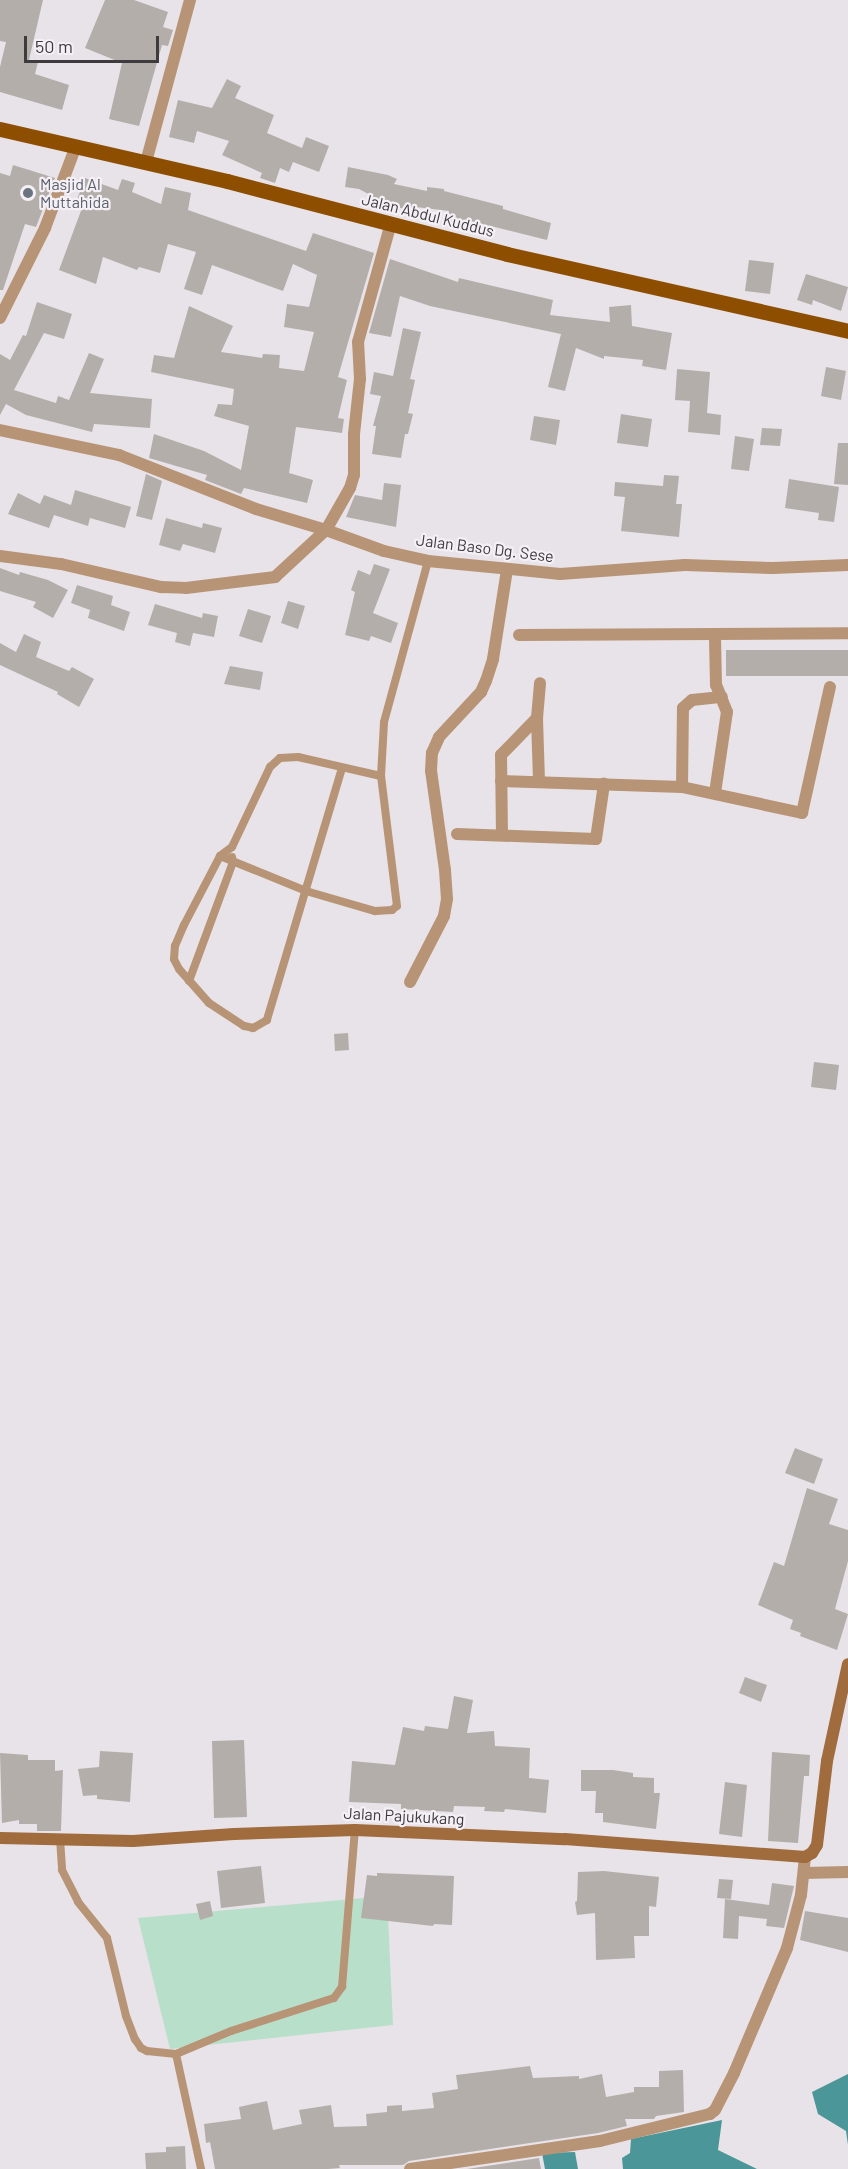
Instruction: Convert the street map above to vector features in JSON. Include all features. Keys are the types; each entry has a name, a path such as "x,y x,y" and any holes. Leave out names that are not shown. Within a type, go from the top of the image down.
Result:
{"main road":[{"name":"Jalan Abdul Kuddus","path":"0,129 146,162 594,274 848,331"}],"street":[{"path":"146,162 190,0"},
{"path":"0,318 45,228 76,146"},
{"path":"0,555 61,564 161,586 186,588 275,578 326,530 350,488 354,475 354,434 360,379 358,342 391,223"},
{"name":"Jalan Baso Dg. Sese","path":"0,430 119,455 255,509 326,530 384,551 428,561 560,574 685,565 773,568 848,565"},
{"path":"410,982 444,916 447,899 446,870 431,771 432,753 439,737 481,692 486,681 493,659 507,570"},
{"path":"519,635 716,636 848,633"},
{"path":"715,793 727,714 716,684 716,636"},
{"path":"539,782 537,718 540,683"},
{"path":"501,781 682,787 802,813 830,687"},
{"path":"682,787 683,708 692,700 722,697"},
{"path":"502,835 501,755 537,718"},
{"path":"458,834 596,839 604,784"},
{"path":"410,2169 600,2141 710,2114 715,2110 734,2073 787,1948 796,1917 805,1857 812,1853 817,1845 827,1761 848,1664"},
{"name":"Jalan Pajukukang","path":"0,1838 142,1840 355,1830 565,1839 805,1857"},
{"path":"804,1873 848,1872"}],"lane":[{"path":"220,855 306,891 375,911 392,910 397,906 381,776 384,722 428,561"},
{"path":"189,981 233,862 232,847 270,767 280,758 298,757 381,776"},
{"path":"232,847 220,855 175,946 174,959 209,1004 244,1026 253,1028 267,1020 342,768"},
{"path":"60,1839 62,1870 78,1902 107,1938 126,2016 135,2039 147,2051 177,2059 231,2031 334,1998 342,1987 355,1830"},
{"path":"177,2059 201,2169"}],"green space":[{"path":"387,1896 393,2025 170,2049 138,1918"}],"water":[{"path":"848,2074 848,2145 846,2131 818,2114 812,2092"},
{"path":"722,2120 718,2150 757,2169 623,2169 622,2158 630,2153 631,2139"},
{"path":"575,2152 578,2169 545,2169 542,2153"}],"building":[{"path":"0,0 43,0 29,60 38,62 35,74 69,85 62,110 0,92 0,67 6,42 0,41"},
{"path":"105,0 134,0 168,12 163,27 173,30 168,46 162,45 139,126 109,119 122,63 85,48"},
{"path":"227,79 241,86 235,98 274,115 267,133 302,148 306,137 329,146 319,172 293,162 289,172 280,168 275,183 260,178 262,173 222,155 229,141 197,131 194,143 169,137 178,100 212,108"},
{"name":"Masjid Al Muttahida","path":"13,165 55,178 36,227 25,224 3,290 0,290 0,173 10,176"},
{"path":"348,167 388,175 397,179 394,184 427,191 427,187 444,189 444,191 503,206 503,209 551,223 547,240 466,220 465,225 446,221 449,211 416,207 415,211 391,206 359,189 345,187"},
{"path":"85,178 118,190 122,179 135,183 132,192 161,204 165,187 191,193 188,210 306,251 313,233 374,253 338,377 347,380 338,418 344,419 342,433 296,427 289,473 313,480 307,503 244,488 241,494 205,480 207,475 149,458 154,434 204,451 241,470 249,426 214,416 218,404 232,405 234,389 151,372 154,355 174,358 189,306 233,326 221,352 262,358 263,354 280,355 279,368 304,371 314,332 284,327 287,304 309,307 317,275 293,264 283,291 212,265 202,295 184,289 196,252 168,244 160,273 139,267 137,270 103,257 96,284 59,270 82,208 75,205"},
{"path":"390,259 458,282 459,278 553,300 550,315 610,322 609,307 631,305 632,326 672,333 666,370 642,366 643,360 604,356 604,359 576,348 565,391 548,387 561,334 430,306 400,296 391,337 369,333"},
{"path":"749,260 774,263 770,294 745,291"},
{"path":"806,274 848,287 841,311 813,300 812,305 797,300"},
{"path":"37,302 72,314 64,339 44,333 14,390 56,403 58,396 69,400 89,353 104,359 90,393 152,399 150,428 94,424 92,432 26,415 6,404 0,415 0,354 10,360 23,335 26,336"},
{"path":"403,328 421,332 410,379 415,380 408,413 413,414 408,434 405,434 401,458 372,454 376,426 373,426 381,396 370,394 374,372 393,376"},
{"path":"826,367 846,371 841,400 821,396"},
{"path":"677,369 710,372 707,413 721,415 720,435 688,432 690,401 675,400"},
{"path":"621,414 652,419 648,447 617,443"},
{"path":"534,416 560,420 556,445 530,440"},
{"path":"762,428 782,429 780,446 760,445"},
{"path":"735,436 754,439 749,471 731,469"},
{"path":"838,443 848,443 848,485 834,484"},
{"path":"146,474 162,481 152,520 136,516"},
{"path":"664,475 679,476 676,504 682,504 679,537 621,531 625,497 614,496 615,482 663,486"},
{"path":"789,479 839,487 834,522 818,520 819,513 785,508"},
{"path":"384,483 401,485 396,527 346,517 355,495 382,500"},
{"path":"75,490 131,507 125,528 90,518 88,526 54,515 49,528 8,514 18,493 40,504 44,495 71,505"},
{"path":"166,518 202,528 203,523 222,528 215,553 183,544 180,551 159,545"},
{"path":"374,564 390,569 373,613 398,623 391,643 371,636 369,641 345,635 355,592 351,590 358,570 370,575"},
{"path":"0,568 19,575 20,572 48,580 68,590 53,618 33,607 36,602 0,591"},
{"path":"77,585 113,596 111,605 130,612 124,631 88,618 90,610 71,603"},
{"path":"288,601 305,606 298,629 281,623"},
{"path":"155,604 202,618 203,613 218,616 214,637 193,633 190,646 175,642 177,633 148,625"},
{"path":"248,609 271,616 262,643 239,636"},
{"path":"24,634 41,642 36,657 69,671 72,667 94,679 79,707 57,694 58,692 0,665 0,643 16,652"},
{"path":"726,650 848,650 848,676 726,676"},
{"path":"230,666 263,672 260,690 224,684"},
{"path":"348,1033 349,1050 335,1051 334,1034"},
{"path":"814,1062 839,1065 836,1090 811,1087"},
{"path":"795,1448 823,1459 814,1484 785,1473"},
{"path":"807,1488 838,1499 829,1524 848,1530 848,1561 835,1609 848,1614 837,1650 800,1636 801,1633 790,1629 793,1620 758,1605 774,1562 784,1566"},
{"path":"745,1677 767,1685 761,1702 739,1693"},
{"path":"454,1696 473,1700 467,1733 494,1731 495,1746 530,1748 529,1778 549,1780 546,1813 505,1809 504,1812 484,1811 485,1807 454,1806 453,1812 401,1809 401,1804 349,1802 352,1761 395,1765 403,1727 424,1731 425,1726 448,1729"},
{"path":"244,1740 247,1817 214,1818 212,1741"},
{"path":"100,1751 133,1753 130,1802 97,1799 97,1795 83,1796 78,1769 99,1767"},
{"path":"772,1752 810,1755 809,1776 804,1776 798,1843 768,1841"},
{"path":"0,1753 28,1755 28,1760 55,1760 55,1771 63,1770 61,1831 37,1831 37,1824 19,1824 19,1820 2,1823"},
{"path":"581,1770 613,1770 633,1773 633,1777 654,1778 654,1793 660,1793 656,1829 603,1822 603,1813 595,1813 596,1791 581,1791"},
{"path":"725,1782 747,1785 742,1837 719,1834"},
{"path":"261,1866 265,1903 221,1908 217,1871"},
{"path":"604,1871 659,1877 656,1907 649,1906 649,1936 634,1936 635,1958 596,1960 595,1913 577,1915 575,1902 577,1901 578,1872"},
{"path":"377,1873 454,1876 452,1925 434,1924 433,1926 361,1918 367,1875 377,1876"},
{"path":"719,1879 733,1880 731,1899 717,1898"},
{"path":"772,1883 794,1886 784,1928 766,1926 767,1919 739,1916 738,1939 723,1938 725,1899 769,1905"},
{"path":"210,1901 213,1916 200,1920 196,1904"},
{"path":"805,1911 848,1918 848,1952 800,1940"},
{"path":"530,2066 533,2078 579,2076 579,2079 602,2074 606,2097 634,2092 634,2087 659,2087 659,2071 683,2070 684,2112 656,2116 654,2119 625,2119 627,2126 598,2133 409,2161 403,2165 339,2165 340,2168 328,2169 215,2169 210,2142 206,2143 204,2124 241,2119 239,2107 267,2101 273,2130 302,2124 299,2110 331,2105 334,2127 367,2126 366,2114 387,2112 387,2106 402,2105 402,2111 434,2108 432,2093 458,2089 456,2075"},
{"path":"185,2146 186,2169 146,2169 145,2153 166,2152 166,2147"},
{"path":"539,2158 541,2169 467,2169"}],"place":[{"name":"Masjid Al Muttahida","path":"28,193"}]}
